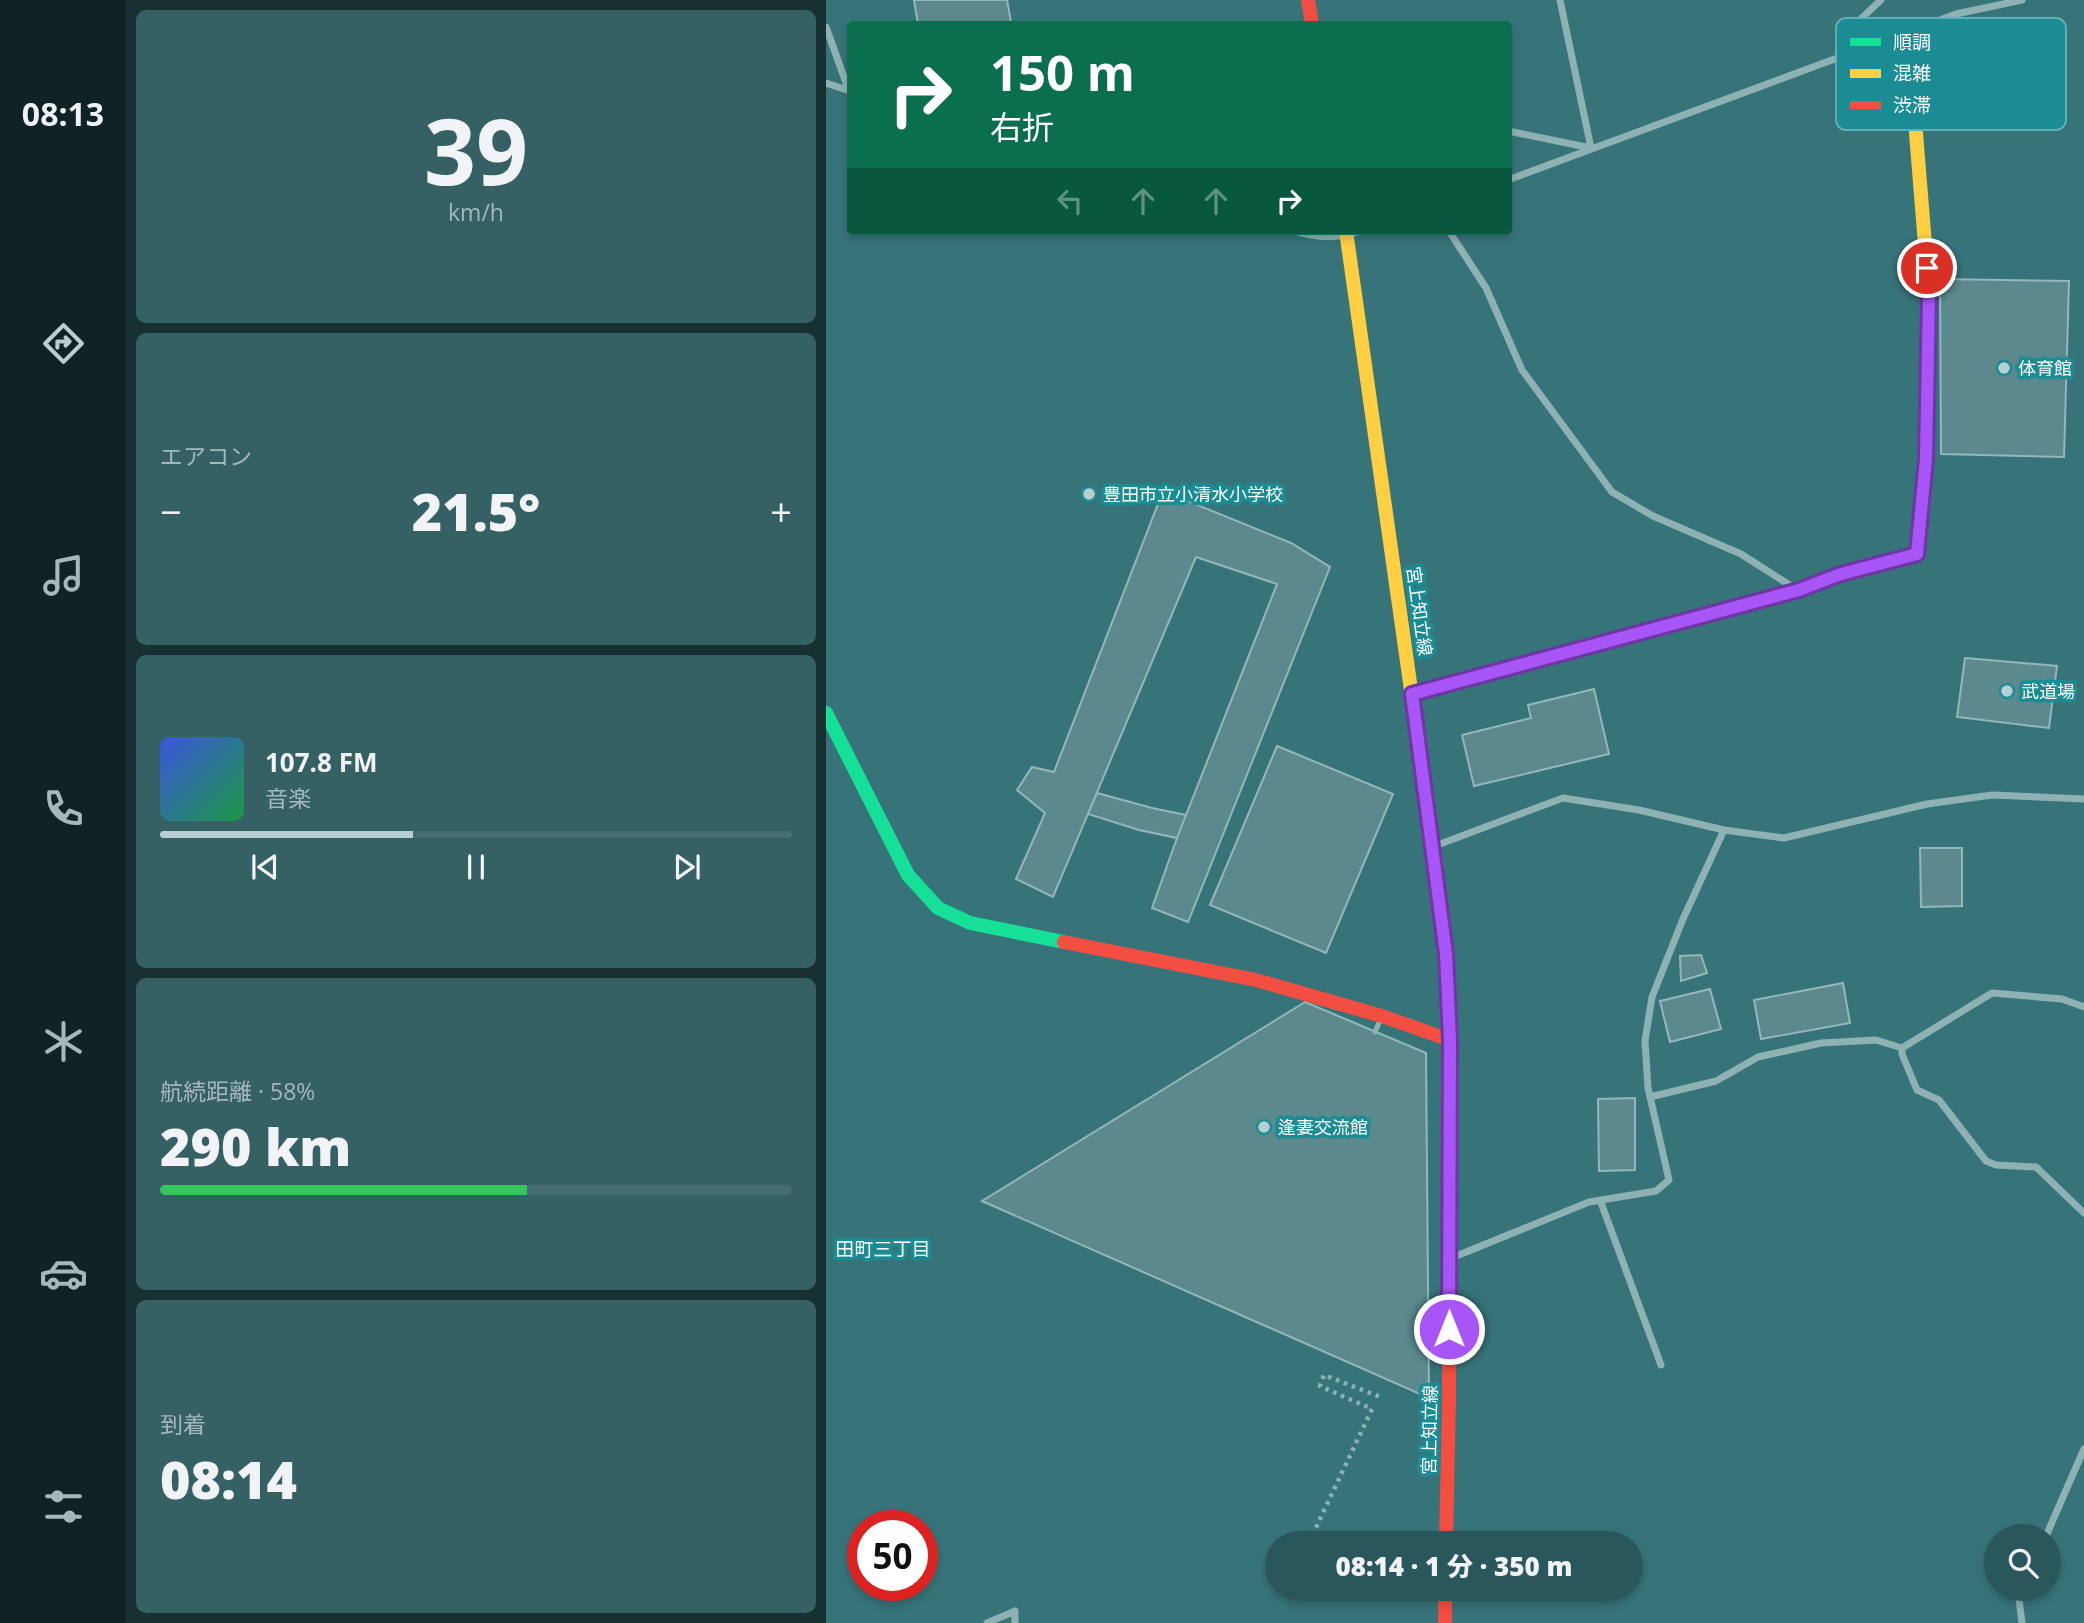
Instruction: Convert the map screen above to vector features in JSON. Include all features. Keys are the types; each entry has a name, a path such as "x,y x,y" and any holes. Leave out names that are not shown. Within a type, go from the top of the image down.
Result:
{"street":[{"path":"1308,0 1312,21"},
{"path":"1560,0 1591,148"},
{"path":"1862,18 1881,0"},
{"path":"1948,18 2022,0"},
{"path":"826,27 847,83"},
{"path":"1512,178 1836,58"},
{"path":"826,83 847,90"},
{"path":"1412,694 1799,590 1841,574 1917,554 1926,459 1929,295 1916,130"},
{"path":"1512,132 1591,148"},
{"name":"宮上知立線","path":"1351,235 1446,954 1450,1040 1446,1531"},
{"path":"1452,235 1486,288 1522,370 1612,492 1653,516 1741,555 1799,590"},
{"path":"826,713 908,875 938,908 970,923 1256,979 1382,1016 1450,1040"},
{"path":"1432,847 1563,798 1639,810 1724,830 1784,838 1927,804 1992,795 2084,799"},
{"path":"1449,1259 1600,1200 1656,1191 1669,1180 1650,1097 1645,1041 1652,997 1683,919 1724,830"},
{"path":"1650,1097 1716,1081 1758,1057 1821,1043 1876,1040 1902,1048 1992,993 2062,999 2084,1007"},
{"path":"1902,1048 1917,1090 1939,1100 1986,1161 1996,1166 2036,1167 2084,1213"},
{"path":"1600,1200 1661,1365"},
{"path":"2051,1524 2084,1449"},
{"path":"1445,1601 1445,1623"},
{"path":"2019,1601 2022,1623"},
{"path":"987,1623 1014,1611 1015,1623"}],"lane":[{"path":"1375,1032 1382,1016"}],"path":[{"path":"1314,1531 1371,1409 1320,1386 1324,1375 1384,1398"}],"building":[{"path":"914,0 1007,0 1011,21 918,21"},
{"name":"体育館","path":"1940,279 2069,281 2064,457 1941,454"},
{"path":"1163,491 1291,543 1330,567 1188,922 1152,908 1277,584 1196,557 1053,897 1016,879 1045,813 1017,790 1032,767 1054,772"},
{"name":"武道場","path":"1965,658 2057,666 2049,728 1957,717"},
{"path":"1594,689 1609,754 1474,786 1462,735 1531,718 1528,705"},
{"path":"1277,746 1393,794 1326,953 1210,905"},
{"path":"1097,793 1186,815 1177,838 1139,830 1088,814"},
{"path":"1920,848 1962,848 1962,906 1921,907"},
{"path":"1701,955 1707,973 1681,981 1680,956"},
{"path":"1843,983 1850,1023 1761,1039 1754,1000"},
{"path":"1710,989 1721,1029 1670,1042 1660,1001"},
{"name":"逢妻交流館","path":"1305,1002 1426,1053 1429,1398 982,1201"},
{"path":"1635,1098 1635,1170 1599,1171 1598,1099"}],"traffic: fast":[{"path":"1412,694 1711,614"},
{"path":"1414,711 1445,954 1450,1036"},
{"path":"826,713 908,875 938,908 970,923 1064,942"}],"traffic: slow":[{"path":"1916,130 1929,294 1926,459 1922,498"},
{"path":"1347,235 1414,711"}],"traffic: jam":[{"path":"1308,0 1312,21"},
{"path":"1711,614 1917,554 1922,498"},
{"path":"1064,942 1256,980 1382,1016 1450,1040"},
{"path":"1446,1531 1450,1036"},
{"path":"1445,1601 1445,1623"}],"place":[{"name":"体育館","path":"2004,368"},
{"name":"豊田市立小清水小学校","path":"1089,494"},
{"name":"武道場","path":"2007,691"},
{"name":"逢妻交流館","path":"1264,1127"}],"district":[{"name":"田町三丁目","path":"883,1249"}],"route":[{"path":"1449,1329 1450,1040 1446,954 1412,694 1799,590 1841,574 1917,554 1926,459 1929,295 1927,268"}]}
